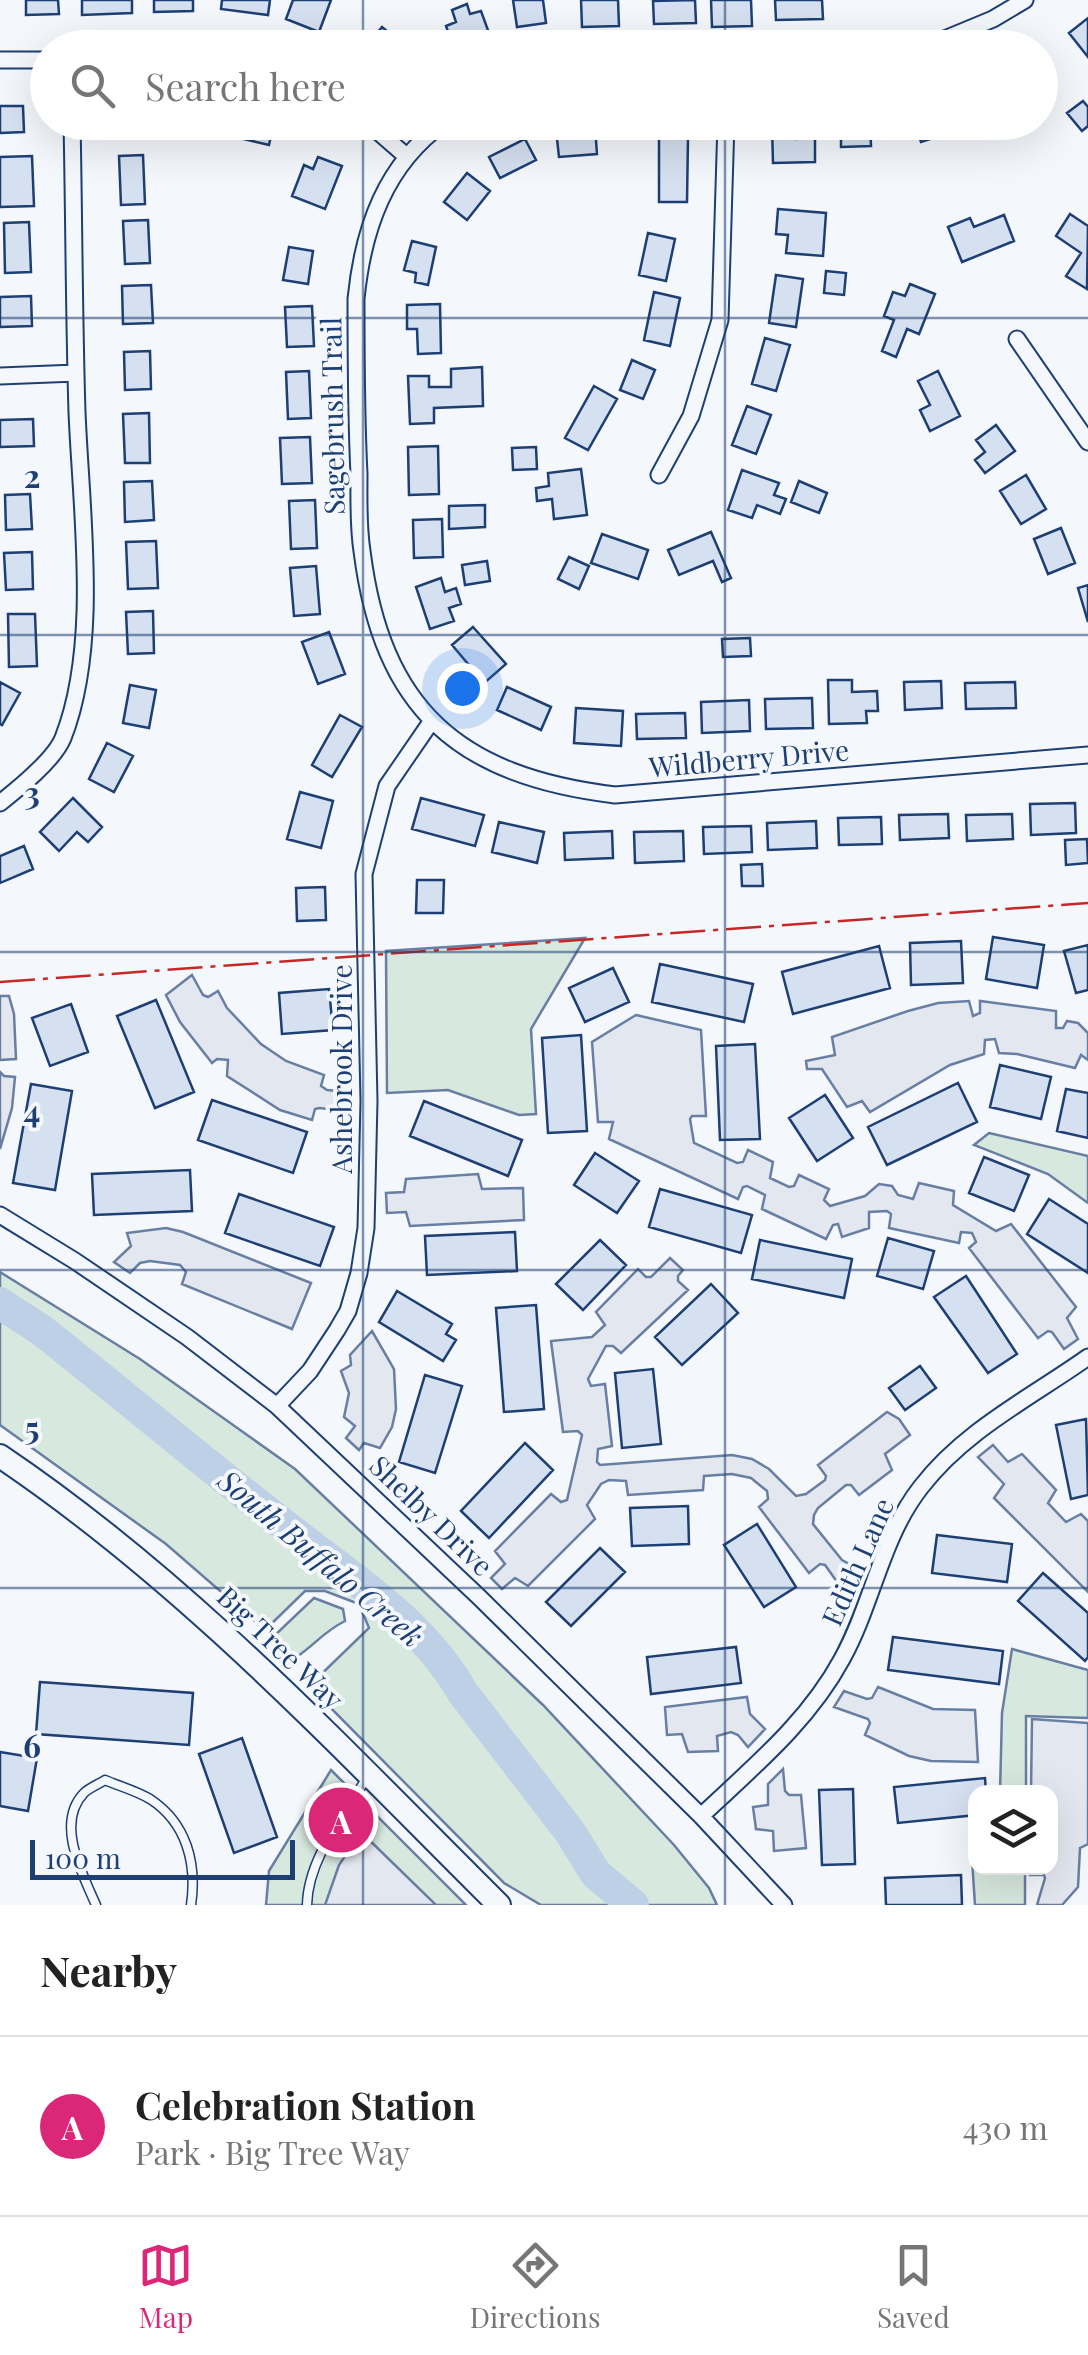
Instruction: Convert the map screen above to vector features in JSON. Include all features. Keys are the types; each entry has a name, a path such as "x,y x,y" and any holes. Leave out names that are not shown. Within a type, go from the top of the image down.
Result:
{"main road":[{"name":"Big Tree Way","path":"0,1456 89,1519 192,1604 264,1670 500,1905"}],"street":[{"path":"966,30 1025,0"},
{"path":"0,60 30,60"},
{"path":"0,803 62,742 80,678 84,592 72,140"},
{"path":"387,140 405,155"},
{"name":"Sagebrush Trail","path":"423,140 405,155 382,195 360,261 355,383 361,548 371,605 403,686 431,722"},
{"path":"659,475 691,416 720,320 725,140"},
{"path":"1017,339 1088,442"},
{"path":"0,376 76,372"},
{"name":"Wildberry Drive","path":"431,722 472,753 517,776 562,789 614,796 1088,755"},
{"name":"Ashebrook Drive","path":"277,1406 310,1370 337,1330 360,1273 366,1228 369,1101 364,874 387,786 431,722"},
{"name":"Shelby Drive","path":"0,1214 172,1326 277,1406 352,1474 701,1816 784,1905"},
{"name":"Edith Lane","path":"701,1816 784,1739 823,1691 852,1639 885,1548 901,1516 934,1470 971,1436 1088,1357"}],"lane":[{"path":"306,1905 311,1876 322,1852 368,1775"},
{"path":"96,1905 78,1863 70,1820 84,1793 105,1780 150,1799 181,1828 195,1876 191,1905"}],"shaded area":[{"path":"585,938 531,1029 536,1114 519,1115 448,1090 387,1093 386,951"},
{"path":"192,975 203,995 208,997 218,991 227,1008 261,1044 286,1061 324,1075 321,1086 327,1090 349,1092 350,1111 319,1108 312,1120 280,1110 227,1076 228,1060 217,1059 212,1063 180,1022 166,995"},
{"path":"0,996 9,996 14,1014 16,1059 0,1060"},
{"path":"969,1001 973,1016 980,1013 980,1001 1056,1011 1056,1028 1063,1028 1067,1021 1078,1023 1088,1033 1088,1060 1081,1055 1075,1068 999,1053 995,1039 985,1040 984,1054 950,1065 870,1112 862,1101 847,1107 822,1069 807,1069 806,1061 835,1055 832,1037 938,1003"},
{"path":"636,1015 701,1030 706,1116 690,1119 694,1143 737,1163 743,1162 748,1150 773,1162 770,1178 789,1187 794,1186 799,1175 829,1189 824,1200 830,1206 865,1196 879,1184 892,1186 898,1195 913,1199 919,1183 954,1191 953,1205 996,1231 1011,1224 1076,1307 1067,1318 1078,1339 1064,1349 1052,1332 1038,1338 969,1248 976,1242 972,1233 961,1232 959,1243 889,1228 891,1214 887,1211 869,1212 869,1228 842,1237 838,1224 833,1225 826,1239 762,1209 765,1195 747,1186 738,1199 609,1139 613,1122 598,1122 592,1042"},
{"path":"0,1072 15,1077 12,1108 0,1149"},
{"path":"989,1133 1088,1156 1088,1203 1048,1174 974,1145"},
{"path":"478,1174 482,1189 523,1188 524,1220 410,1226 406,1212 387,1213 386,1193 404,1192 406,1179"},
{"path":"166,1228 311,1283 292,1329 182,1284 186,1272 180,1265 150,1261 140,1263 130,1273 114,1262 131,1246 127,1233"},
{"path":"670,1258 683,1270 678,1281 688,1290 621,1353 606,1346 588,1379 591,1386 605,1384 612,1446 598,1449 597,1462 600,1465 732,1455 752,1459 769,1469 796,1496 806,1494 825,1480 818,1465 887,1412 899,1419 910,1435 885,1454 892,1470 859,1495 851,1485 846,1485 814,1515 813,1524 842,1560 855,1567 845,1593 825,1565 820,1564 809,1573 759,1507 768,1499 767,1491 751,1478 732,1474 704,1476 703,1490 628,1495 626,1481 609,1480 601,1484 587,1505 595,1519 528,1586 515,1578 502,1589 491,1578 505,1564 495,1551 551,1494 561,1502 567,1500 582,1435 578,1431 563,1432 551,1341 592,1337 605,1325 596,1312 638,1269 651,1277"},
{"path":"0,1272 140,1359 295,1469 543,1705 674,1845 709,1888 717,1905 541,1905 504,1883 309,1686 369,1628 359,1604 325,1591 305,1591 265,1630 166,1544 0,1425"},
{"path":"372,1331 394,1369 396,1409 392,1427 380,1448 364,1443 359,1450 346,1438 355,1426 344,1417 349,1393 341,1371 351,1365 350,1355"},
{"path":"993,1445 1008,1462 1022,1454 1056,1490 1048,1503 1066,1522 1081,1514 1088,1521 1088,1592 994,1498 1004,1484 978,1457"},
{"path":"314,1598 343,1609 345,1621 295,1658 274,1636"},
{"path":"1012,1649 1088,1670 1088,1718 1026,1716 1026,1785 1000,1785 1002,1713"},
{"path":"878,1687 933,1709 975,1710 978,1762 931,1761 909,1756 865,1735 868,1719 834,1707 844,1691 867,1699 872,1698"},
{"path":"747,1697 750,1714 765,1729 748,1747 731,1732 717,1736 718,1751 688,1752 682,1734 667,1735 665,1707"},
{"path":"1032,1719 1088,1723 1088,1844 1080,1848 1078,1887 1062,1905 1037,1905 1044,1875 1058,1875 1058,1785 1031,1785"},
{"path":"783,1769 785,1791 801,1795 806,1848 774,1851 773,1831 756,1829 753,1807 768,1805 768,1784"},
{"path":"331,1770 466,1905 266,1905 269,1871"},
{"path":"361,1832 436,1905 325,1905 339,1865"},
{"path":"973,1875 1025,1875 1025,1905 975,1905"}],"building":[{"path":"26,0 58,0 59,14 26,15"},
{"path":"82,0 132,0 132,13 82,15"},
{"path":"154,0 193,0 193,11 154,12"},
{"path":"222,0 270,0 268,15 221,9"},
{"path":"293,0 331,0 320,30 286,19"},
{"path":"513,0 543,0 546,23 517,27"},
{"path":"581,0 618,0 619,26 582,27"},
{"path":"695,0 696,23 654,24 653,1"},
{"path":"711,0 751,0 752,26 712,27"},
{"path":"775,0 822,0 823,19 776,20"},
{"path":"467,4 470,14 481,11 488,30 447,30 446,26 456,22 452,10"},
{"path":"1088,18 1088,57 1069,33"},
{"path":"1083,101 1088,107 1088,126 1082,131 1067,113"},
{"path":"0,106 23,106 24,132 0,133"},
{"path":"526,140 536,160 500,178 489,157"},
{"path":"557,140 596,140 597,154 559,157"},
{"path":"659,140 688,140 687,202 659,202"},
{"path":"772,140 815,140 815,162 773,163"},
{"path":"841,140 871,140 871,146 841,147"},
{"path":"143,155 145,204 121,205 119,156"},
{"path":"32,156 34,206 0,207 0,157"},
{"path":"318,157 342,166 325,209 292,196 304,165 313,169"},
{"path":"467,173 490,191 467,220 444,202"},
{"path":"778,209 826,213 823,256 786,253 788,235 776,234"},
{"path":"1070,214 1088,226 1087,289 1066,276 1081,253 1056,236"},
{"path":"1004,215 1014,241 962,262 948,227 970,218 974,227"},
{"path":"148,220 150,263 125,264 123,221"},
{"path":"29,222 31,272 5,273 4,223"},
{"path":"648,233 675,239 666,281 639,275"},
{"path":"412,241 436,247 428,285 415,282 416,273 404,270"},
{"path":"289,247 313,251 308,284 283,280"},
{"path":"826,271 846,273 844,295 824,293"},
{"path":"776,275 803,279 796,327 769,323"},
{"path":"910,284 935,294 919,334 907,329 896,357 882,351 894,320 884,316 893,292 905,296"},
{"path":"151,285 153,323 123,324 122,286"},
{"path":"654,292 680,298 670,346 644,340"},
{"path":"31,296 32,326 0,327 0,297"},
{"path":"440,304 441,353 418,354 417,329 407,329 407,305"},
{"path":"312,306 314,346 287,347 285,307"},
{"path":"765,338 790,345 776,391 752,384"},
{"path":"150,351 151,389 125,390 124,352"},
{"path":"632,360 655,370 643,399 620,390"},
{"path":"482,367 483,406 434,408 434,423 410,424 408,376 429,376 429,387 451,387 451,369"},
{"path":"309,371 311,418 288,419 286,372"},
{"path":"938,371 960,416 930,431 920,410 930,405 918,381"},
{"path":"594,386 617,399 588,450 565,438"},
{"path":"747,406 771,415 756,454 732,445"},
{"path":"149,413 150,463 125,463 123,414"},
{"path":"33,419 34,446 0,447 0,420"},
{"path":"996,425 1015,451 985,473 975,460 985,452 976,440"},
{"path":"310,437 312,483 282,484 280,438"},
{"path":"438,446 439,494 409,495 408,447"},
{"path":"536,447 537,469 513,470 512,448"},
{"path":"581,469 587,515 554,519 552,499 537,501 536,488 549,486 548,473"},
{"path":"742,470 779,483 774,495 786,499 780,514 757,505 752,518 728,510"},
{"path":"1026,475 1046,509 1021,524 1000,491"},
{"path":"152,481 154,520 125,522 124,482"},
{"path":"799,481 827,493 819,513 791,502"},
{"path":"30,494 32,529 6,530 5,495"},
{"path":"315,500 317,548 291,549 289,501"},
{"path":"485,505 485,527 449,529 449,506"},
{"path":"442,519 443,557 414,558 413,520"},
{"path":"1061,528 1075,563 1048,574 1034,539"},
{"path":"711,532 731,578 722,582 713,561 679,575 668,550"},
{"path":"602,534 648,550 638,579 591,563"},
{"path":"156,541 158,588 128,589 126,542"},
{"path":"32,552 33,589 6,590 4,553"},
{"path":"569,557 589,566 579,589 558,579"},
{"path":"487,561 490,581 465,585 462,565"},
{"path":"316,566 320,614 294,616 290,568"},
{"path":"441,578 445,592 456,588 461,604 449,608 454,621 430,629 416,587"},
{"path":"1088,585 1088,622 1078,588"},
{"path":"153,611 154,653 128,654 126,612"},
{"path":"8,614 35,614 37,666 9,667"},
{"path":"473,627 506,664 474,692 458,673 468,664 452,645"},
{"path":"329,632 345,674 318,684 302,642"},
{"path":"750,638 751,656 723,657 722,639"},
{"path":"828,680 852,680 852,692 877,691 878,711 866,711 867,723 829,724"},
{"path":"941,681 942,708 905,710 904,682"},
{"path":"0,682 20,693 2,725 0,724"},
{"path":"1015,682 1016,708 966,709 965,683"},
{"path":"130,685 156,690 149,728 123,723"},
{"path":"507,687 551,707 541,730 497,710"},
{"path":"812,698 813,728 766,729 765,699"},
{"path":"749,700 750,731 702,733 701,702"},
{"path":"576,708 623,711 621,746 574,743"},
{"path":"685,713 686,738 637,739 636,714"},
{"path":"340,715 362,727 332,777 312,765"},
{"path":"107,743 133,756 114,792 89,779"},
{"path":"300,792 333,801 321,848 287,839"},
{"path":"73,798 102,827 88,842 77,832 59,851 40,832"},
{"path":"421,798 484,815 475,846 412,829"},
{"path":"1075,803 1076,833 1031,835 1030,804"},
{"path":"948,814 949,838 900,840 899,815"},
{"path":"1012,814 1013,839 967,841 966,815"},
{"path":"881,817 882,844 839,845 838,818"},
{"path":"816,821 817,848 768,850 767,823"},
{"path":"499,822 544,832 537,863 492,852"},
{"path":"751,826 752,852 704,854 703,827"},
{"path":"612,831 613,858 565,860 564,833"},
{"path":"683,831 684,861 635,863 634,832"},
{"path":"1087,839 1088,863 1066,865 1065,840"},
{"path":"24,846 33,869 0,883 0,856"},
{"path":"762,864 763,886 742,886 741,865"},
{"path":"417,880 444,880 443,913 416,913"},
{"path":"325,887 326,920 297,921 296,888"},
{"path":"993,937 1044,945 1037,988 986,979"},
{"path":"961,941 963,983 911,985 910,943"},
{"path":"1088,945 1088,990 1076,993 1064,951"},
{"path":"879,946 890,988 793,1014 782,972"},
{"path":"660,964 753,984 744,1022 652,1002"},
{"path":"613,968 629,1002 585,1022 569,988"},
{"path":"329,989 333,1030 282,1034 279,993"},
{"path":"156,1000 194,1092 155,1108 117,1016"},
{"path":"71,1004 88,1052 50,1066 32,1018"},
{"path":"581,1035 587,1131 548,1133 542,1038"},
{"path":"755,1044 760,1139 720,1140 716,1046"},
{"path":"1000,1065 1051,1077 1041,1119 990,1107"},
{"path":"958,1083 977,1122 887,1165 868,1127"},
{"path":"31,1084 72,1091 55,1190 13,1183"},
{"path":"1066,1089 1088,1093 1088,1138 1057,1131"},
{"path":"825,1095 853,1138 817,1161 789,1118"},
{"path":"212,1100 307,1132 293,1173 198,1140"},
{"path":"424,1101 522,1140 508,1176 410,1136"},
{"path":"595,1153 639,1181 617,1213 574,1185"},
{"path":"984,1157 1029,1175 1014,1211 969,1193"},
{"path":"190,1170 192,1211 94,1215 92,1174"},
{"path":"660,1189 752,1215 741,1253 649,1227"},
{"path":"239,1194 334,1227 320,1266 225,1233"},
{"path":"1049,1199 1088,1224 1088,1273 1027,1234"},
{"path":"515,1232 517,1271 427,1275 425,1236"},
{"path":"888,1238 934,1251 923,1289 877,1276"},
{"path":"600,1240 626,1265 583,1310 556,1284"},
{"path":"760,1240 852,1259 844,1298 752,1279"},
{"path":"966,1276 1017,1354 988,1373 934,1297"},
{"path":"711,1284 738,1313 682,1365 655,1337"},
{"path":"397,1291 452,1324 446,1334 456,1340 443,1361 379,1322"},
{"path":"536,1305 544,1409 504,1412 496,1308"},
{"path":"920,1366 936,1388 905,1410 889,1388"},
{"path":"653,1369 661,1444 622,1448 615,1373"},
{"path":"425,1375 462,1386 435,1473 399,1462"},
{"path":"1086,1419 1088,1495 1071,1499 1056,1425"},
{"path":"525,1443 553,1470 489,1538 461,1511"},
{"path":"688,1506 689,1544 632,1546 630,1508"},
{"path":"757,1524 796,1587 764,1607 724,1545"},
{"path":"937,1535 1012,1544 1007,1582 932,1573"},
{"path":"600,1548 625,1572 571,1626 546,1602"},
{"path":"1043,1573 1088,1613 1085,1661 1018,1601"},
{"path":"893,1637 1003,1651 999,1684 888,1670"},
{"path":"736,1647 741,1683 651,1694 647,1657"},
{"path":"40,1682 193,1693 189,1745 36,1734"},
{"path":"242,1738 277,1837 234,1853 199,1754"},
{"path":"0,1752 37,1758 28,1811 0,1806"},
{"path":"985,1778 986,1785 968,1785 968,1816 898,1823 894,1787"},
{"path":"853,1789 855,1864 822,1865 819,1790"},
{"path":"961,1875 962,1905 886,1905 885,1878"}],"waterway":[{"name":"South Buffalo Creek","path":"0,1303 44,1332 408,1624 447,1668 570,1832 596,1874 633,1905"}],"power":[{"path":"0,982 1088,903"}],"place":[{"name":"Celebration Station","path":"341,1820"}]}
